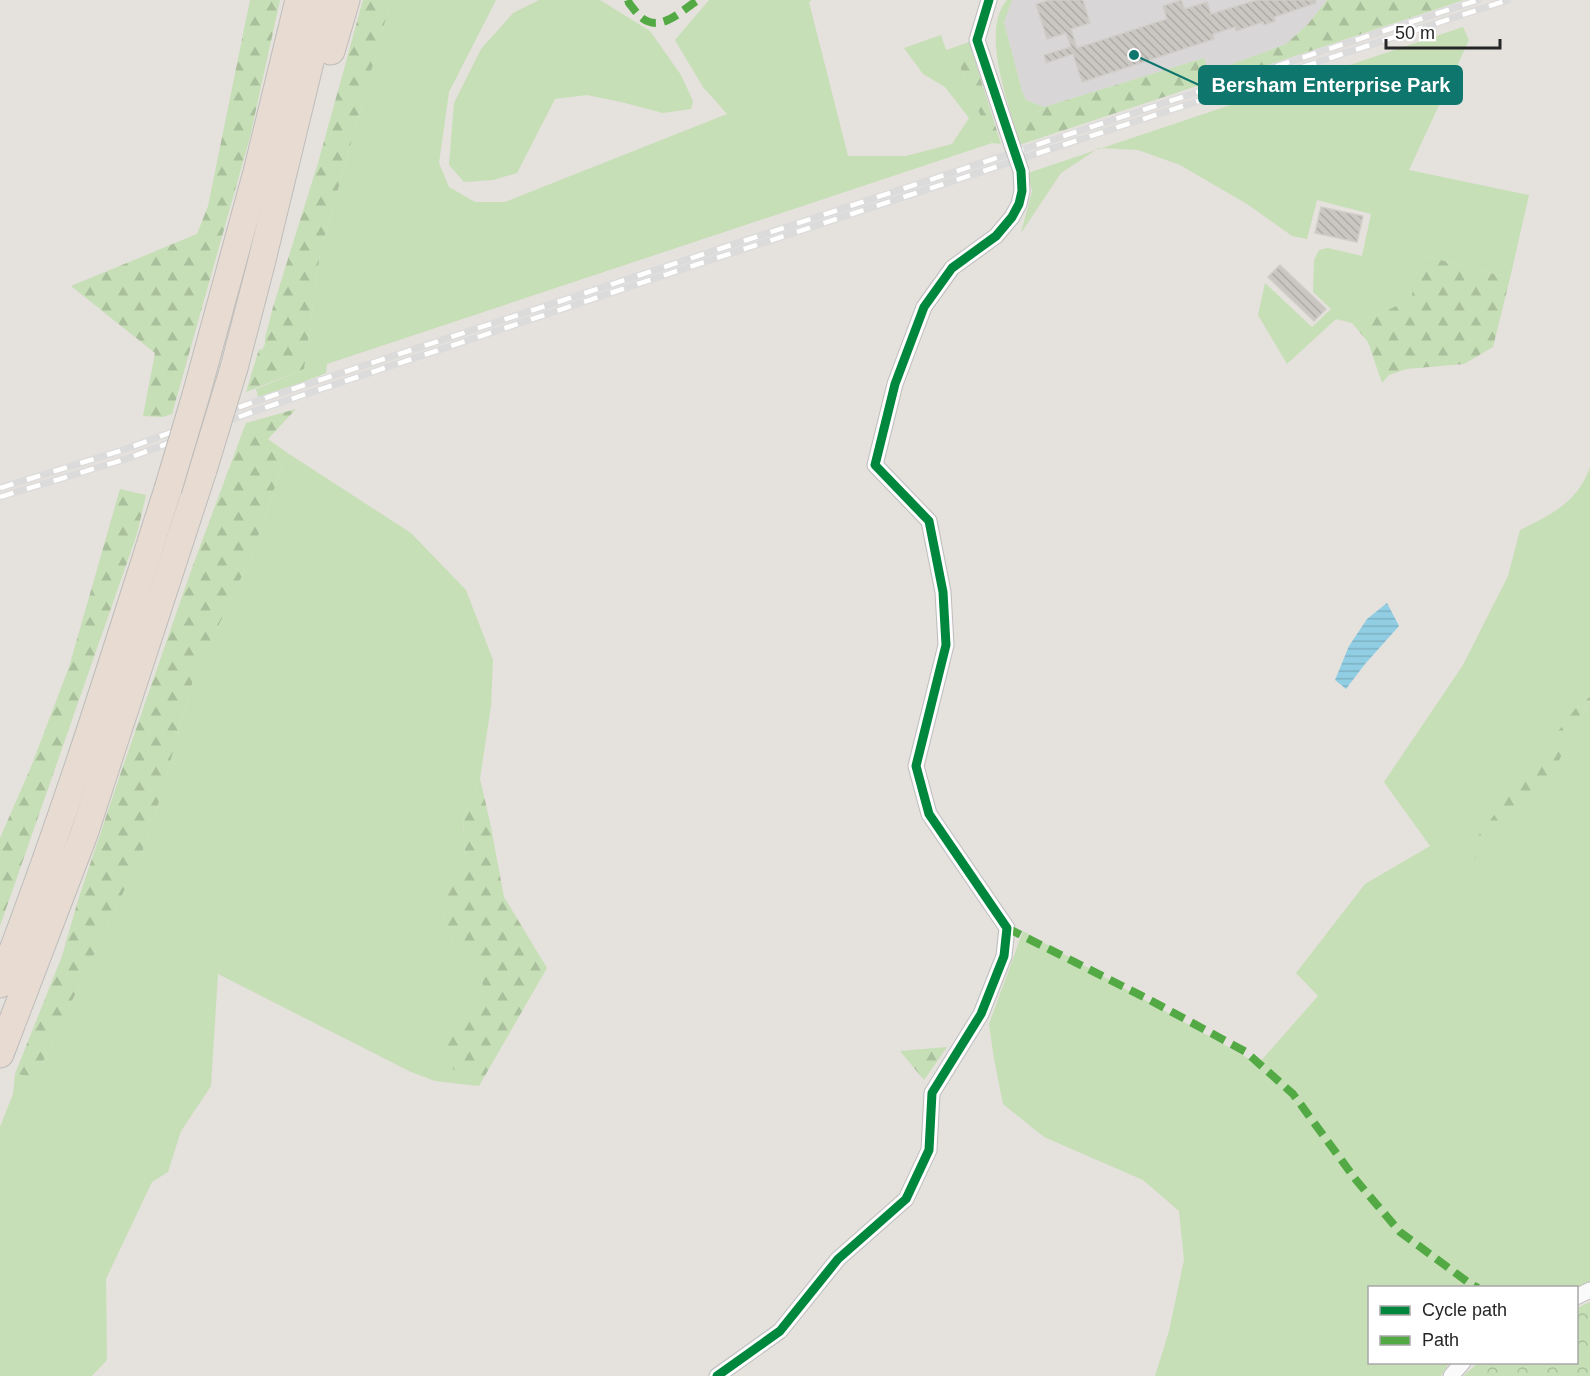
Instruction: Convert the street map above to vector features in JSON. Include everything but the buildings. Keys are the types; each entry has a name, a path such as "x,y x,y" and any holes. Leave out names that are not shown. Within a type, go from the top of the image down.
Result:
{"highway":[{"path":"0,1054 84,834 203,470 234,368 261,264 325,0"},
{"path":"261,264 307,134 346,0"},
{"path":"0,984 87,742 168,489 257,172 298,5"}],"street":[{"path":"717,1376 780,1331 838,1259 906,1199 929,1150 932,1093 981,1014 1005,956 1007,928 929,814 916,766 945,645 943,592 929,521 875,465 895,384 924,308 952,268 996,236 1012,217 1019,204 1022,191 1021,171 977,40 989,0"},
{"path":"1451,1376 1461,1364"}],"shaded area":[{"path":"1012,0 1327,0 1308,24 1286,44 1209,73 1204,58 1044,107 1026,100 1022,91 1004,22"}],"green space":[{"path":"250,0 280,0 250,137 172,414 163,417 143,416 155,353 71,286 197,234 208,206"},
{"path":"363,0 391,0 320,254 304,369 246,392 259,349 262,350 265,344 273,307 318,163"},
{"path":"391,0 496,0 449,92 439,163 449,187 475,202 505,202 727,114 703,87 675,40 709,0 812,0 809,2 848,156 906,156 952,144 969,118 945,87 923,74 904,48 941,35 946,50 952,48 992,143 327,364 326,373 259,400 256,389 304,369 320,254"},
{"path":"539,0 600,0 650,31 681,75 693,101 691,109 663,113 587,95 555,99 517,173 493,180 464,182 449,165 454,103 481,49 513,13"},
{"path":"1007,0 1012,0 1004,22 1022,91 1026,100 1044,107 1014,125 1001,78 996,43 996,27 1000,12"},
{"path":"1327,0 1464,0 1262,67 1243,68 1237,62 1286,44 1308,24"},
{"path":"1463,27 1469,40 1409,170 1529,195 1510,278 1425,256 1417,271 1411,299 1377,315 1352,323 1336,319 1287,364 1258,315 1265,283 1312,327 1331,309 1313,292 1314,260 1319,250 1328,248 1362,256 1371,214 1317,200 1307,239 1292,236 1247,204 1180,165 1138,150 1102,148"},
{"path":"969,42 1001,144 992,143 952,48"},
{"path":"1204,58 1209,73 1197,86 1019,145 1014,125 1044,107"},
{"path":"1237,62 1243,68 1262,67 1197,86 1209,73"},
{"path":"1095,150 1061,173 1021,233 1032,191 1028,173"},
{"path":"1425,256 1510,278 1493,347 1464,364 1406,369 1389,375 1382,383 1368,342 1352,323 1377,315 1411,299 1417,271"},
{"path":"296,409 268,439 289,454 283,463 251,557 194,677 151,830 141,855 36,1077 15,1074 62,956 79,897 119,778 192,568 246,423"},
{"path":"289,454 411,533 466,590 493,660 491,706 480,779 463,818 465,859 438,896 455,948 479,967 483,987 446,1046 453,1069 479,1086 435,1081 411,1072 218,974 211,1086 181,1131 168,1172 152,1182 106,1279 107,1360 92,1376 0,1376 0,1127 13,1094 15,1074 36,1077 141,855 151,830 194,677 251,557 283,463"},
{"path":"1590,467 1590,697 1579,704 1550,778 1590,701 1590,1282 1578,1288 1578,1286 1368,1286 1368,1364 1448,1364 1441,1376 1155,1376 1169,1331 1184,1260 1179,1211 1143,1180 1044,1137 1003,1104 989,1024 1023,931 1258,1064 1318,996 1296,973 1365,884 1430,846 1384,782 1463,665 1508,576 1520,530 1562,506 1578,490"},
{"path":"120,489 146,495 137,534 0,926 0,838 31,767 69,667"},
{"path":"1590,697 1550,778 1471,863 1469,848 1579,704"},
{"path":"480,779 504,897 547,968 479,1086 453,1069 445,1046 483,987 479,967 455,948 438,896 465,859 463,818"},
{"path":"947,1047 924,1080 900,1051"},
{"path":"1590,1302 1590,1376 1463,1376 1477,1364 1578,1364 1578,1308"}],"water":[{"path":"1387,603 1399,626 1346,689 1335,680 1349,646 1367,619"}],"railway":[{"path":"0,488 123,450 259,400 1478,0"},
{"path":"0,497 126,459 255,411 1508,0"}],"marked path":[{"path":"628,0 642,18 657,23 664,22 698,0"},
{"path":"1007,928 1148,999 1246,1052 1293,1094 1356,1180 1400,1232 1474,1286"}],"cycle path":[{"path":"717,1376 780,1331 838,1259 906,1199 929,1150 932,1093 981,1014 1004,956 1007,928 929,814 916,766 946,645 943,592 929,521 875,465 895,384 924,307 952,268 996,236 1012,217 1019,204 1022,191 1021,171 977,40 989,0"}],"place":[{"name":"Bersham Enterprise Park","path":"1134,55"}]}
